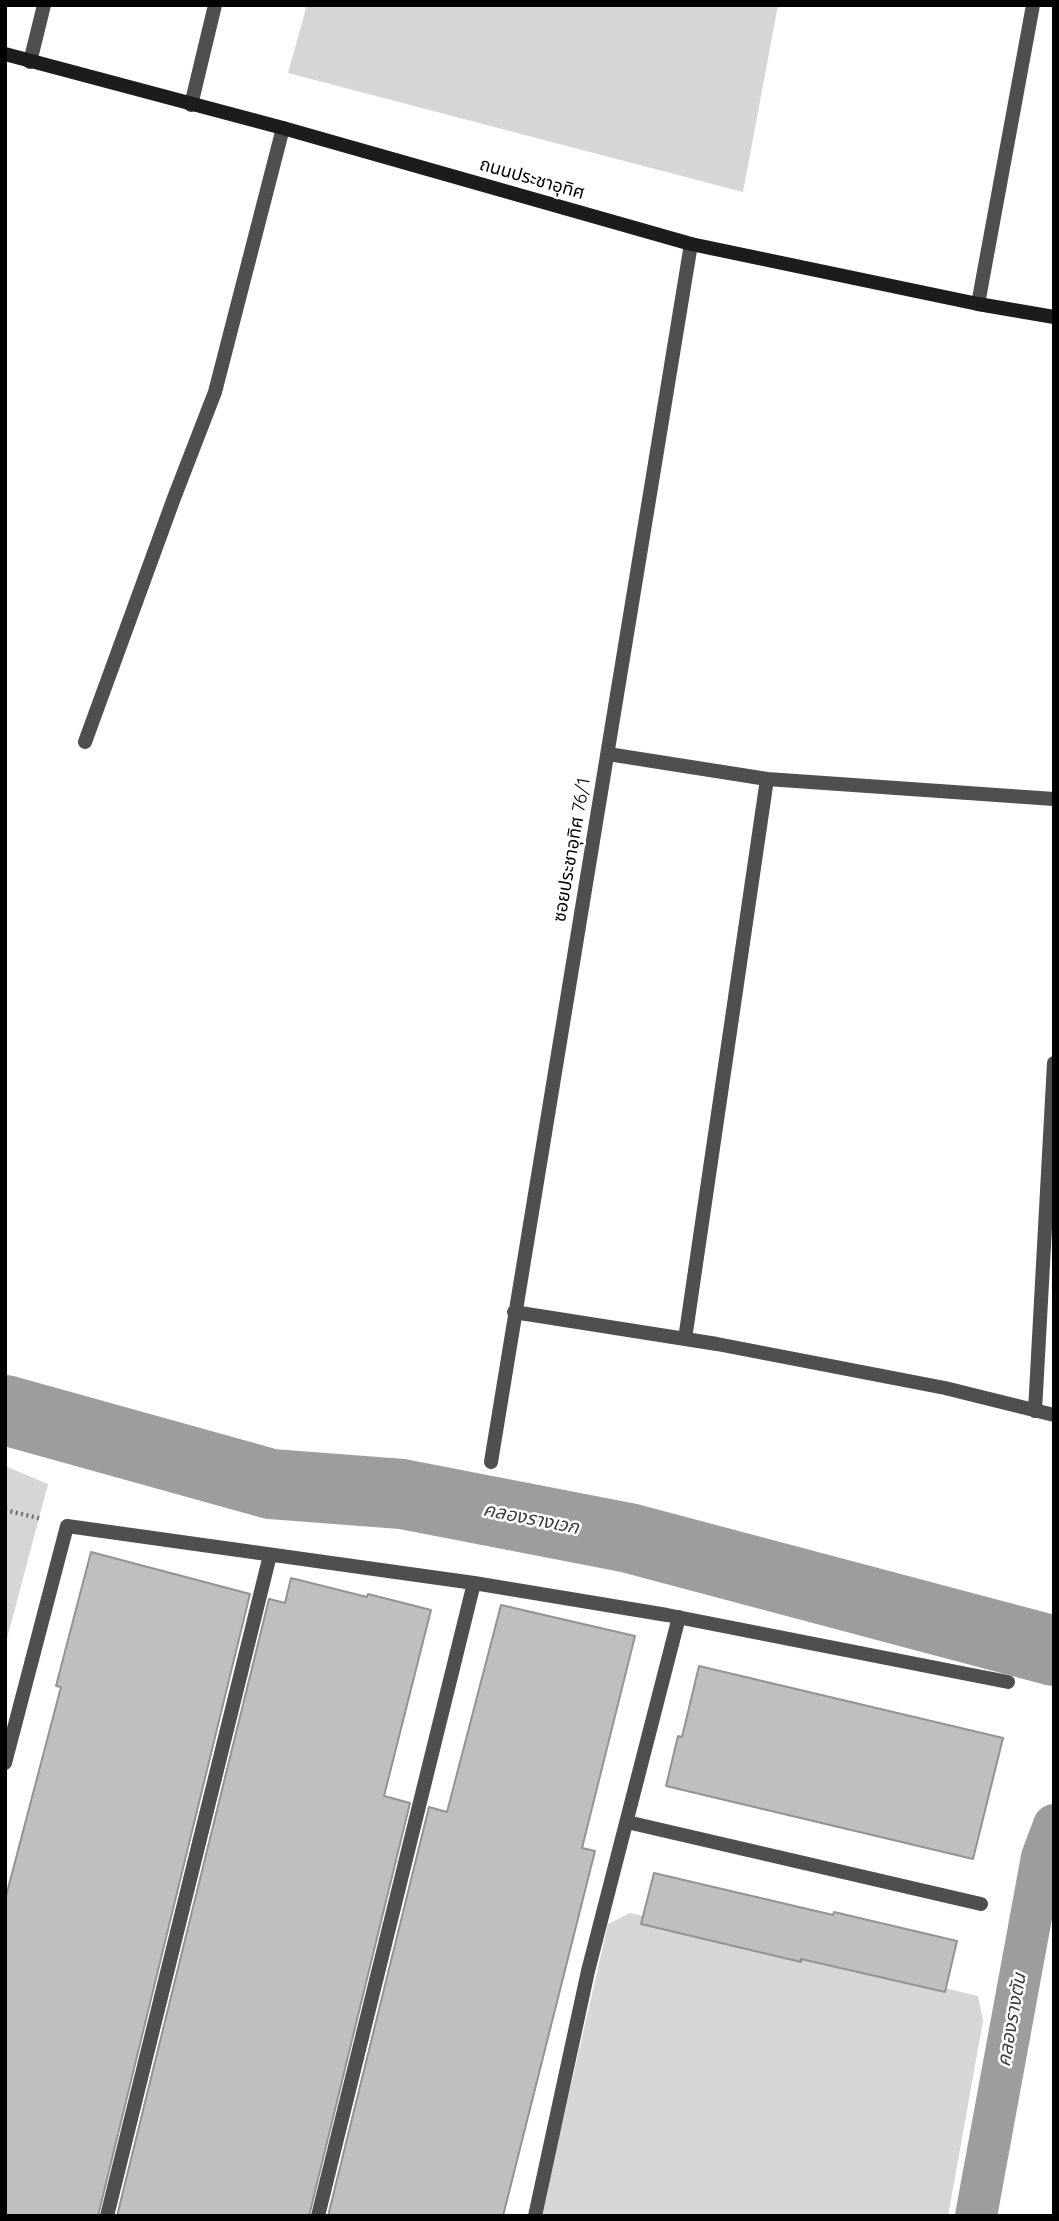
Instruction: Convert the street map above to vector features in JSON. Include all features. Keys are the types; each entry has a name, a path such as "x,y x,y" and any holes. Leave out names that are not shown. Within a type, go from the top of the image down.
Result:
{"main road":[{"name":"ถนนประชาอุทิศ","path":"5,54 282,128 691,244 978,304 1054,317"}],"street":[{"path":"30,62 44,5"},
{"path":"191,105 215,5"},
{"path":"978,304 1033,5"},
{"path":"85,742 215,392 282,128"},
{"name":"ซอยประชาอุทิศ 76/1","path":"491,1462 691,244"},
{"path":"608,754 767,779 1054,799"},
{"path":"685,1339 767,779"},
{"path":"1035,1411 1054,1063"},
{"path":"514,1312 685,1339 945,1388 1054,1415"},
{"path":"5,1763 67,1526 474,1583 679,1617 1008,1682"},
{"path":"107,2216 270,1555"},
{"path":"318,2216 474,1583"},
{"path":"535,2216 588,1971 679,1617"},
{"path":"626,1822 981,1904"}],"path":[{"path":"5,1510 67,1526"}],"shaded area":[{"path":"307,5 778,5 743,192 288,73"},
{"path":"5,1466 48,1484 5,1646"},
{"path":"630,1913 978,1996 983,2021 948,2216 541,2216 608,1924"}],"building":[{"path":"91,1552 250,1594 98,2216 5,2216 5,1900 61,1687 56,1686"},
{"path":"291,1578 431,1610 384,1796 410,1803 309,2216 117,2216 269,1599 285,1603"},
{"path":"501,1605 635,1636 582,1848 595,1851 503,2216 328,2216 429,1807 447,1812"},
{"path":"699,1666 1003,1738 973,1859 666,1786 678,1736 682,1737"},
{"path":"654,1873 957,1941 945,1992 801,1959 801,1962 641,1924"}],"waterway":[{"name":"คลองรางเวก","path":"5,1410 271,1484 402,1494 629,1538 1054,1651"},
{"name":"คลองรางตัน","path":"976,2216 1042,1857 1054,1825"}]}
